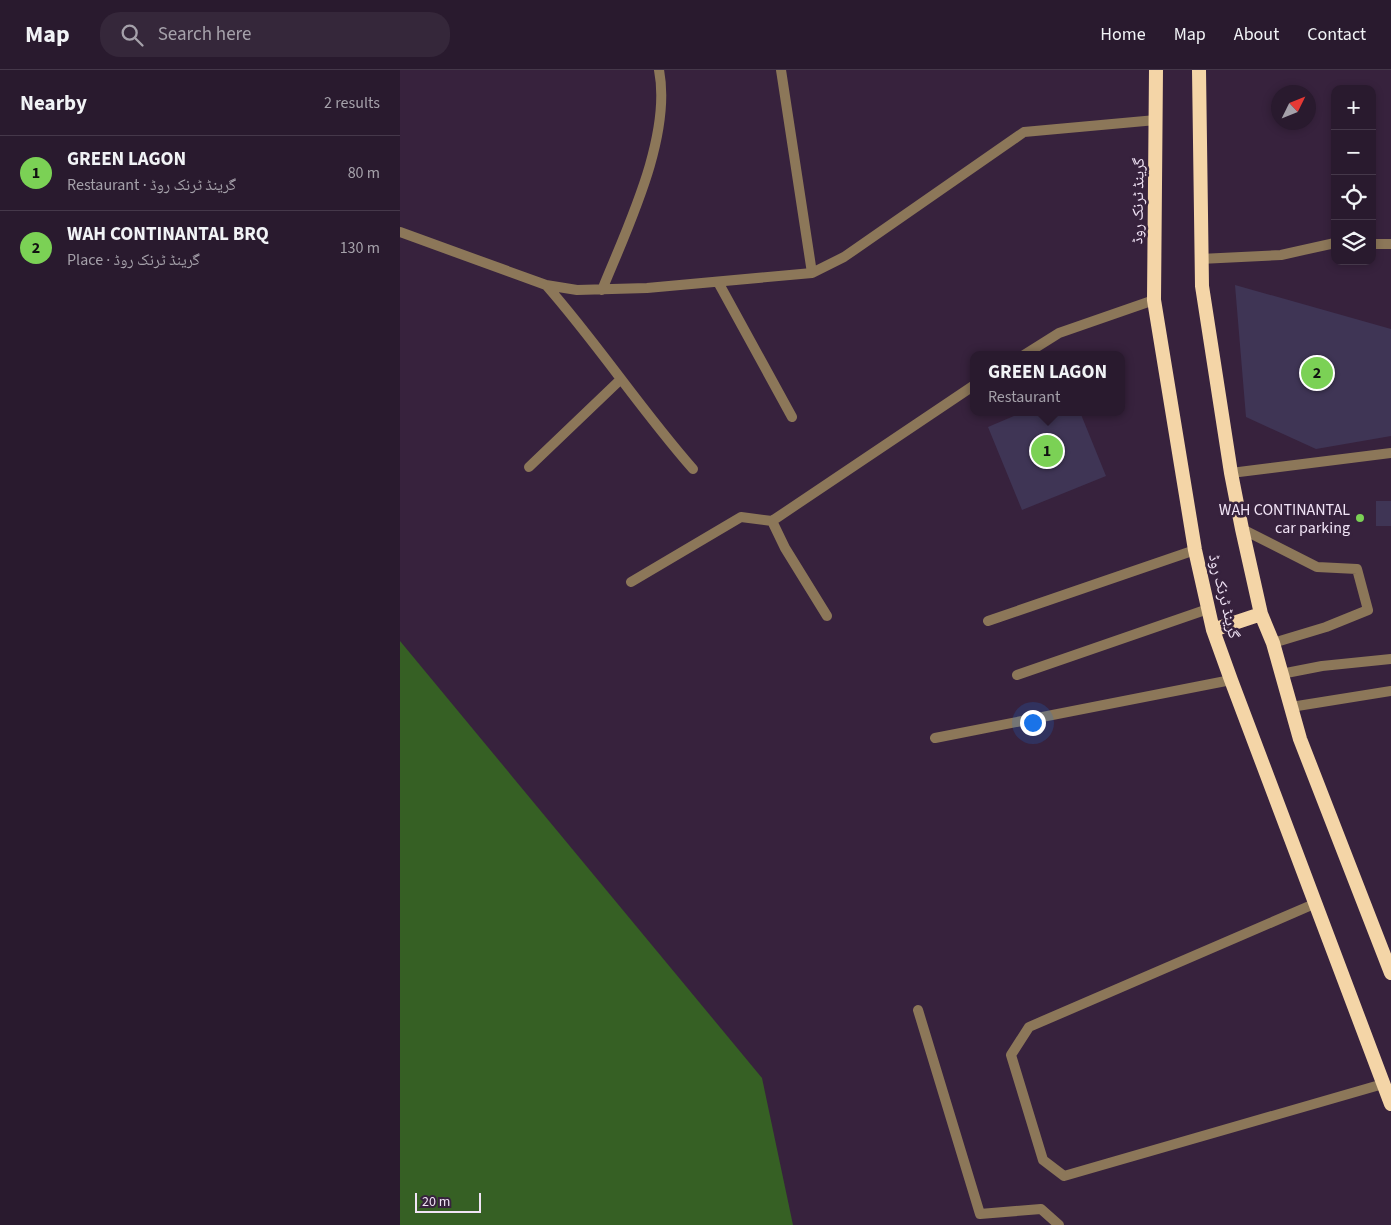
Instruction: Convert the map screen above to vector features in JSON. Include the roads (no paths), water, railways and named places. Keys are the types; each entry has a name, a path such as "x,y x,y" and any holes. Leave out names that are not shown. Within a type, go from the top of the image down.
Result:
{"highway":[{"name":"گرینڈ ٹرنک روڈ","path":"1156,70 1154,300 1195,550 1208,609 1213,630 1314,904 1391,1104"},
{"name":"گرینڈ ٹرنک روڈ","path":"1198,70 1200,259 1230,473 1261,614 1273,643 1280,674 1304,748 1391,973"},
{"path":"1213,630 1261,614"}],"street":[{"path":"602,290 632,215 658,131 662,87 659,70"},
{"path":"781,70 812,273"},
{"path":"400,232 546,285 577,290 718,282 812,273 844,258 1024,132 1156,120"},
{"path":"1200,259 1281,255 1331,244"},
{"path":"1376,244 1391,244"},
{"path":"718,282 792,417"},
{"path":"546,285 565,306 657,429 693,469"},
{"path":"1030,351 1059,333 1154,300"},
{"path":"529,467 620,380"},
{"path":"631,582 741,517 772,521 970,388"},
{"path":"1230,473 1391,453"},
{"path":"772,521 785,548 827,616"},
{"path":"1242,529 1318,567 1357,569 1368,610 1326,627 1273,643"},
{"path":"988,621 1195,550"},
{"path":"1017,675 1208,609"},
{"path":"1280,674 1322,666 1391,659"},
{"path":"935,738 1232,680"},
{"path":"1291,707 1391,692"},
{"path":"1314,904 1029,1027 1011,1055 1044,1160 1064,1176 1383,1084"},
{"path":"918,1010 980,1214 1041,1210 1059,1225"}],"place":[{"name":"WAH CONTINANTAL BRQ","path":"1317,373"},
{"name":"GREEN LAGON","path":"1047,451"},
{"name":"WAH CONTINANTAL car parking","path":"1360,518"}]}
